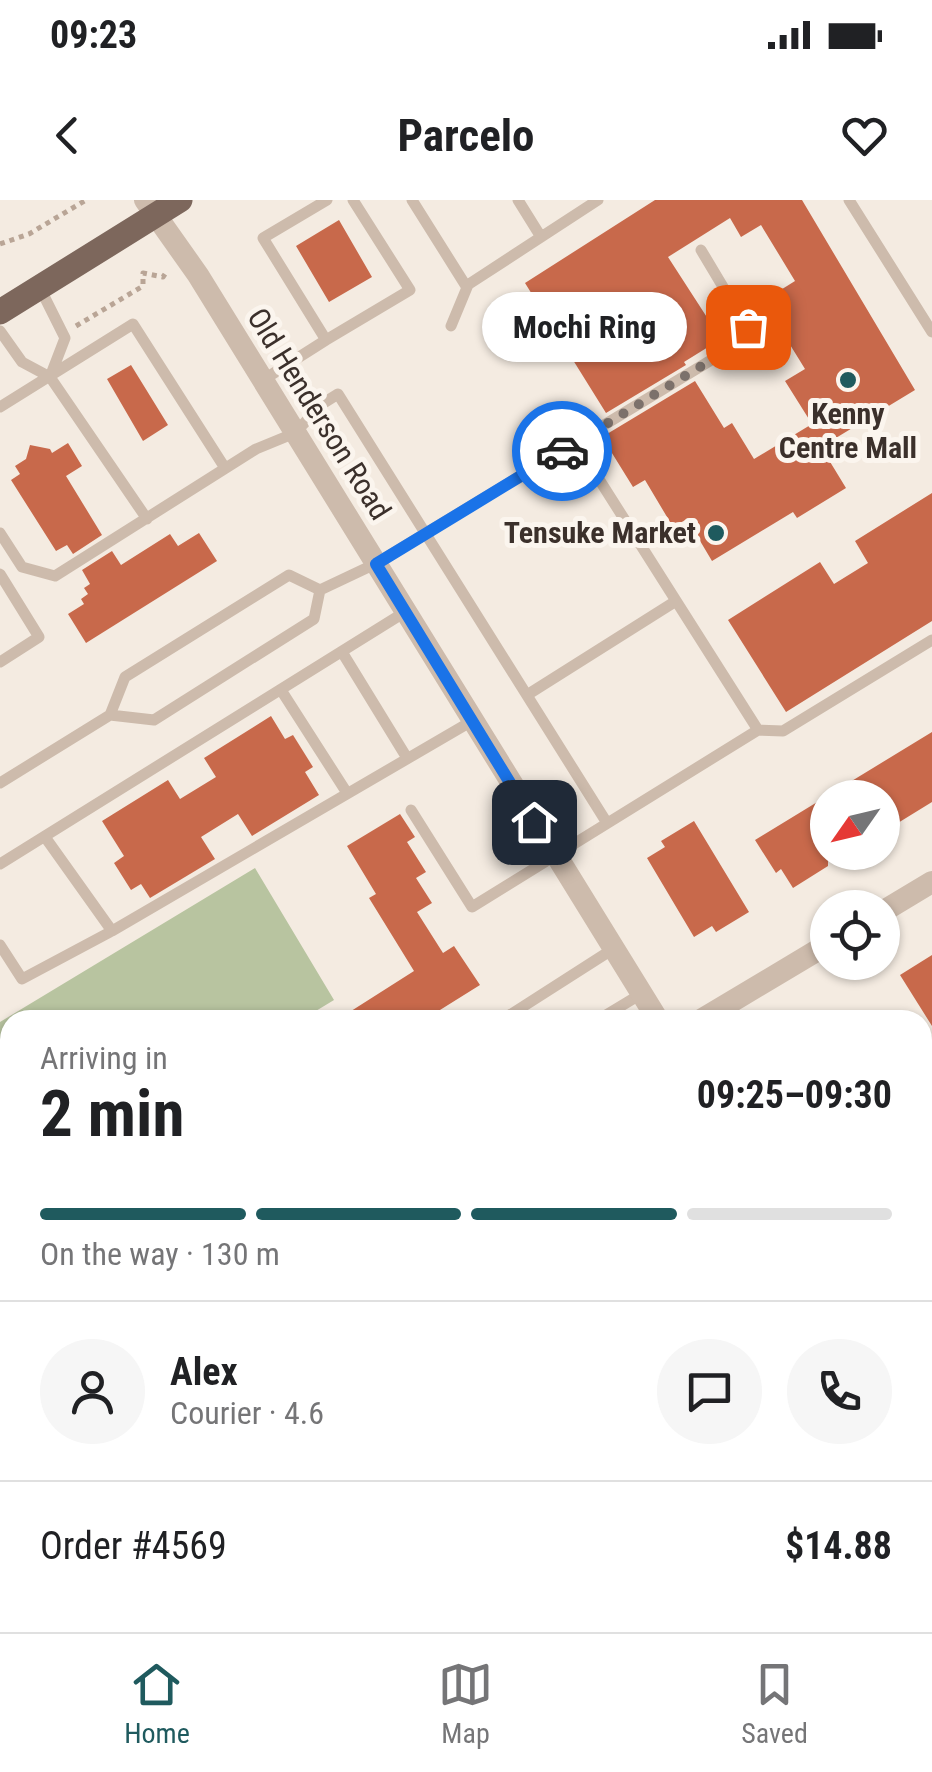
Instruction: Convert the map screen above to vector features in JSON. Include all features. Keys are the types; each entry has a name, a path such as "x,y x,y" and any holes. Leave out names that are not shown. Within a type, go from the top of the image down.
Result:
{"main road":[{"path":"0,312 40,288 150,208 180,200"}],"street":[{"name":"Old Henderson Road","path":"150,208 263,380 652,1010"},
{"path":"900,901 932,882"},
{"path":"718,1010 810,955"}],"lane":[{"path":"326,340 263,238 327,200"},
{"path":"263,380 410,290 353,200"},
{"path":"412,200 468,285"},
{"path":"518,200 541,237"},
{"path":"849,200 932,332"},
{"path":"451,326 468,285 596,201"},
{"path":"320,590 376,564 731,348 748,327 701,250"},
{"path":"40,288 65,338 50,376"},
{"path":"0,407 133,324 226,468"},
{"path":"0,331 22,362 50,376 147,519"},
{"path":"0,533 22,568 55,576 256,448 295,433 322,404 338,394 607,823"},
{"path":"576,443 758,730"},
{"path":"0,574 40,638 0,662"},
{"path":"0,783 110,715 124,677 288,575 320,590"},
{"path":"110,715 154,720 314,619 320,590"},
{"path":"527,694 676,600"},
{"path":"0,864 405,612"},
{"path":"411,810 472,907 758,730 784,730 932,640"},
{"path":"342,652 406,758"},
{"path":"281,690 347,793"},
{"path":"0,946 22,979 112,931 472,720"},
{"path":"45,837 112,931"},
{"path":"518,1010 613,949"},
{"path":"615,1010 642,994"}],"path":[{"path":"0,244 29,234 86,200"},
{"path":"63,334 142,286 143,272 163,277 185,257"}],"green space":[{"path":"255,868 334,1000 318,1010 20,1010"}],"building":[{"name":"Kenny Centre Mall","path":"655,200 802,200 915,390 821,447 846,488 797,518 793,512 712,561 687,519 673,527 645,480 633,487 602,437 695,381 724,428 732,423 754,459 812,424 785,381 805,369 763,301 795,281 761,225 741,237 730,218 668,257 721,339 606,413 525,283"},
{"path":"339,220 372,277 329,302 296,246"},
{"path":"131,365 168,425 143,441 107,379"},
{"path":"68,443 82,466 66,476 102,535 73,554 67,545 56,551 11,480 20,474 15,466 26,459 30,445 50,449 52,453"},
{"path":"932,493 932,621 786,712 728,620 820,562 834,584 868,563 855,541"},
{"path":"199,533 217,561 86,643 68,614 84,604 81,599 88,594 84,588 90,584 82,570 112,551 121,565 170,534 178,546"},
{"path":"271,716 285,739 293,735 313,767 305,772 319,795 252,836 238,814 201,837 215,859 150,898 141,884 131,890 114,863 124,856 102,821 168,780 180,799 216,777 204,758"},
{"path":"932,732 932,802 900,822 900,780 853,780"},
{"path":"810,806 810,870 822,870 793,888 781,869 776,873 755,840"},
{"path":"400,814 415,837 407,842 426,872 416,878 432,903 417,912 443,953 454,946 480,985 440,1010 353,1010 414,971 369,898 376,894 347,846"},
{"path":"694,821 749,912 716,932 712,926 694,937 647,858 665,847 661,841"},
{"path":"932,955 932,1010 922,1010 900,975"}],"way so far":[{"path":"562,451 731,348 748,327"}],"place":[{"name":"Mochi Ring","path":"748,327"},
{"name":"Kenny Centre Mall","path":"848,380"},
{"name":"Tensuke Market","path":"716,533"}],"route":[{"path":"534,822 376,564 562,451"}]}
